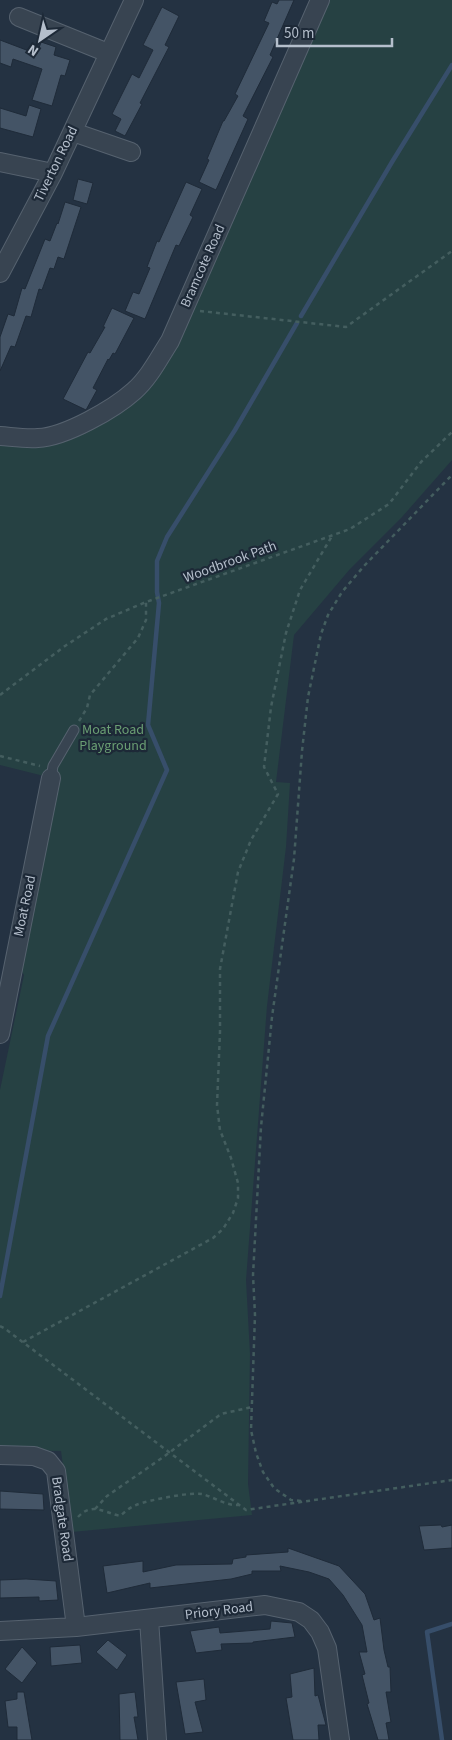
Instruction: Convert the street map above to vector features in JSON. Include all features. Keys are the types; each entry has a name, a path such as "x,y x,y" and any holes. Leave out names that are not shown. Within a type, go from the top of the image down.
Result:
{"street":[{"name":"Tiverton Road","path":"0,273 53,173 134,0"},
{"name":"Bramcote Road","path":"0,436 40,438 63,433 107,410 134,391 152,369 170,342 320,0"},
{"path":"19,17 108,53"},
{"path":"73,132 132,152"},
{"path":"0,162 53,173"},
{"name":"Moat Road","path":"0,1034 52,774"},
{"name":"Bradgate Road","path":"0,1455 34,1456 48,1461 56,1471 76,1627"},
{"name":"Priory Road","path":"0,1631 76,1627 265,1605 299,1612 311,1620 320,1632 327,1648 340,1740"},
{"path":"149,1619 157,1740"}],"lane":[{"path":"52,774 53,766 74,730"}],"path":[{"path":"184,309 346,327 452,251"},
{"name":"Woodbrook Path","path":"0,695 65,646 106,619 350,529 389,504 421,462 452,432"},
{"path":"301,1501 291,1500 274,1488 263,1472 256,1453 251,1430 255,1315 253,1275 261,1127 272,1017 294,858 306,715 321,634 328,614 342,592 369,560 452,475"},
{"path":"23,1342 213,1238 233,1213 238,1198 238,1183 220,1130 217,1105 220,969 238,872 252,840 278,794 264,767 272,707 286,634 300,590 332,536"},
{"path":"87,708 90,695 138,638 146,620 148,602"},
{"path":"0,756 52,774"},
{"path":"0,1326 246,1510 452,1480"},
{"path":"95,1509 107,1496 221,1414 252,1406"},
{"path":"64,1526 90,1509 120,1516 134,1506 145,1502 191,1494 201,1494 233,1505 239,1505"}],"green space":[{"name":"Moat Road Playground","path":"320,0 452,0 452,460 402,517 350,569 294,635 276,782 290,783 286,847 267,1006 246,1280 250,1354 248,1484 252,1515 72,1532 61,1451 0,1450 0,1090 24,975 19,967 60,780 0,765 0,436 39,438 97,416 149,373"}],"building":[{"path":"279,0 294,0 270,55 273,57 243,116 248,119 216,190 199,182 223,121 238,96 235,94 269,23 264,21 272,2 277,4"},
{"path":"162,7 179,16 165,45 169,47 125,136 115,131 121,119 112,114 132,74 139,78 153,50 143,45"},
{"path":"0,40 37,54 41,42 56,47 54,55 70,60 65,76 61,75 52,106 32,100 42,69 13,59 11,67 0,63"},
{"path":"29,105 41,109 33,137 0,128 0,108 26,116"},
{"path":"78,179 93,183 87,204 73,200"},
{"path":"186,182 202,189 190,215 193,217 179,246 176,245 145,319 125,311 133,292 139,294 150,268 147,267 157,241 159,242"},
{"path":"65,202 81,207 64,259 58,257 54,269 50,268 42,290 39,289 31,317 26,316 15,347 11,346 0,371 0,337 8,314 14,316 22,288 25,289 45,239 50,241"},
{"path":"112,308 134,318 115,354 113,353 108,359 93,388 97,390 86,410 63,399 88,352 90,353 105,327 103,327"},
{"path":"0,1491 43,1494 44,1510 0,1509"},
{"path":"441,1525 442,1527 452,1525 452,1548 424,1550 419,1526"},
{"path":"288,1548 339,1566 365,1594 374,1620 380,1618 384,1650 388,1667 390,1667 391,1692 386,1692 391,1722 386,1723 389,1740 378,1740 367,1704 369,1703 362,1675 365,1674 359,1652 367,1652 362,1625 343,1595 329,1579 309,1572 280,1566 281,1571 252,1571 252,1574 231,1579 150,1588 150,1583 107,1593 103,1566 143,1561 143,1572 176,1565 232,1564 233,1559 246,1557 246,1555 288,1552"},
{"path":"0,1580 56,1581 58,1600 39,1601 39,1597 0,1598"},
{"path":"271,1621 292,1623 295,1637 253,1643 221,1644 222,1650 196,1653 190,1631 219,1627 220,1633 270,1629"},
{"path":"108,1640 127,1655 117,1670 96,1652"},
{"path":"80,1645 82,1663 51,1666 50,1647"},
{"path":"22,1647 37,1663 22,1683 5,1669"},
{"path":"314,1668 315,1696 318,1695 326,1725 318,1725 319,1740 293,1740 286,1698 292,1697 290,1674"},
{"path":"204,1679 206,1700 195,1702 203,1732 185,1734 176,1682"},
{"path":"17,1692 24,1692 32,1740 17,1740 17,1727 8,1727 5,1701 17,1699"},
{"path":"135,1692 138,1717 134,1717 138,1740 120,1740 119,1694"}],"waterway":[{"path":"301,316 452,65"},
{"path":"0,1296 48,1036 167,770 148,725 159,603 157,561 167,537 235,430 297,323"},
{"path":"442,1740 427,1632 452,1624"}]}
